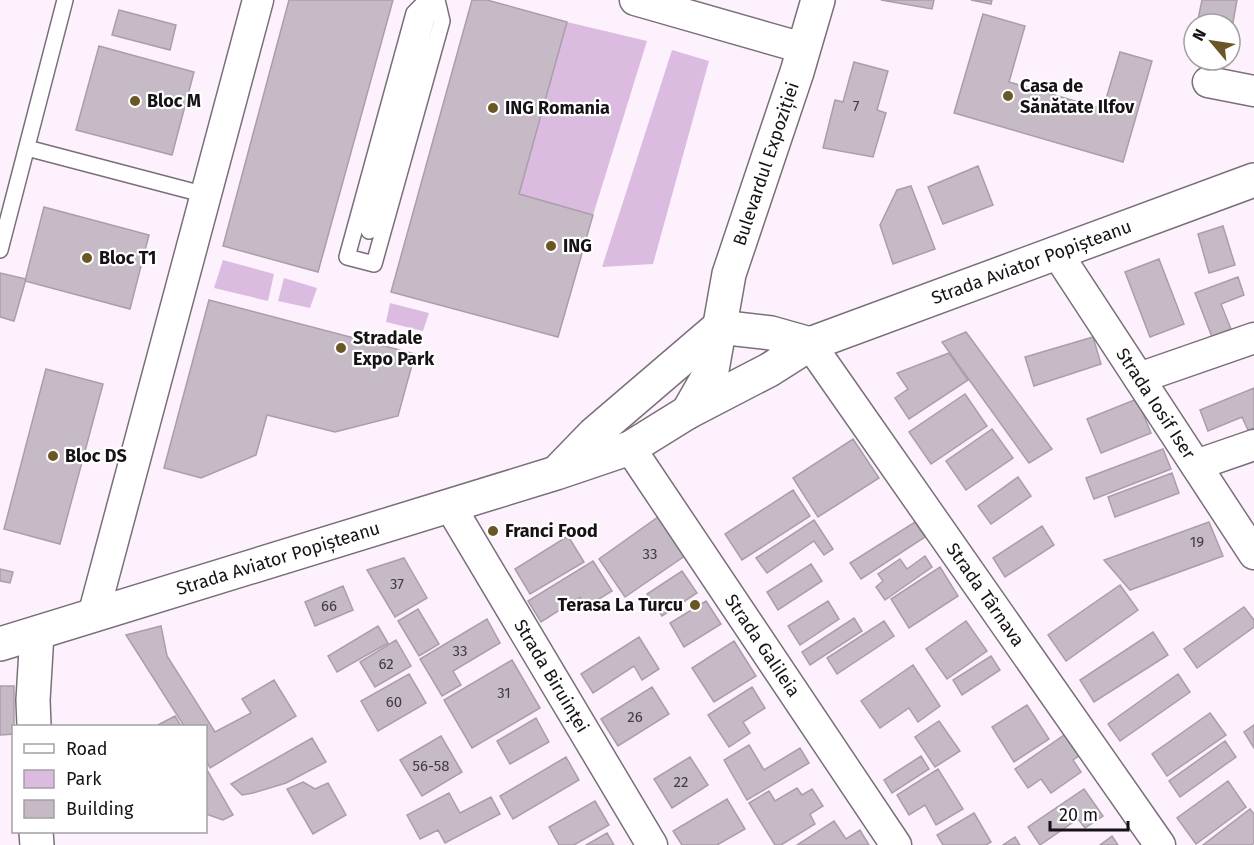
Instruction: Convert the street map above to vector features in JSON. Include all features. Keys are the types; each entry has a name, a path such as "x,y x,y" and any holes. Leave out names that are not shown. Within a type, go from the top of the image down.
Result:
{"street":[{"path":"93,616 258,0"},
{"path":"635,0 803,48"},
{"name":"Bulevardul Expoziției","path":"688,412 712,370 729,274 818,0"},
{"path":"1208,82 1254,91"},
{"name":"Strada Aviator Popișteanu","path":"0,644 556,473 630,447 688,412 763,374 810,344 1254,180"},
{"name":"Strada Iosif Iser","path":"1057,253 1254,554"},
{"path":"718,327 771,333 810,344"},
{"path":"718,327 734,362 763,374"},
{"name":"Strada Aviator Popișteanu","path":"556,473 594,434 718,327"},
{"path":"1139,378 1254,338"},
{"name":"Strada Târnava","path":"810,344 1160,845"},
{"path":"1196,465 1254,445"},
{"name":"Strada Galileia","path":"630,447 896,845"},
{"name":"Strada Biruinței","path":"450,506 652,845"},
{"path":"34,725 37,633"}],"lane":[{"path":"0,250 65,0"},
{"path":"427,0 414,13 347,257 374,264 442,21 435,0"},
{"path":"369,231 435,0"},
{"path":"27,148 206,195"}],"green space":[{"path":"567,22 647,41 593,215 519,194"},
{"path":"672,50 709,61 653,264 602,267"},
{"path":"223,260 274,274 268,301 214,288"},
{"path":"284,278 317,288 310,308 278,301"},
{"path":"390,303 429,313 423,331 386,322"}],"building":[{"path":"289,0 393,0 318,272 223,246"},
{"name":"ING Romania","path":"472,0 487,0 567,22 519,194 593,215 558,337 391,292"},
{"path":"881,0 934,0 932,9"},
{"path":"971,0 992,0 991,4"},
{"path":"1202,0 1237,0 1235,12 1200,12"},
{"path":"119,10 176,25 170,50 112,35"},
{"name":"Casa de Sănătate Ilfov","path":"983,14 1025,26 1009,82 1103,109 1120,52 1152,61 1123,162 954,113"},
{"name":"Bloc M","path":"99,46 194,72 172,155 76,130"},
{"path":"854,62 888,71 877,110 886,113 873,157 823,148 835,100 843,102"},
{"path":"978,166 993,205 943,224 928,187"},
{"path":"911,186 935,249 893,264 880,225 897,190"},
{"name":"Bloc T1","path":"44,207 149,235 130,309 25,281"},
{"path":"1223,226 1235,265 1209,273 1198,234"},
{"path":"1159,259 1184,324 1150,337 1125,272"},
{"path":"0,273 26,279 14,321 0,317"},
{"path":"1238,277 1244,295 1221,304 1231,329 1212,337 1195,293"},
{"path":"209,300 415,354 398,416 335,432 267,415 256,455 201,478 164,468"},
{"path":"966,332 1052,449 1029,463 942,342"},
{"path":"1093,337 1101,364 1034,386 1025,357"},
{"path":"949,353 968,380 909,419 895,398 908,389 897,373"},
{"name":"Bloc DS","path":"46,369 103,384 60,544 4,529"},
{"path":"1254,388 1254,428 1248,430 1242,417 1208,431 1200,410"},
{"path":"965,394 987,426 931,464 909,432"},
{"path":"1137,399 1151,433 1101,453 1087,419"},
{"path":"992,429 1013,458 966,490 946,461"},
{"path":"853,439 879,478 818,517 793,478"},
{"path":"1163,449 1171,469 1094,499 1086,478"},
{"path":"1172,473 1179,493 1115,517 1108,497"},
{"path":"1018,477 1031,496 991,524 978,506"},
{"path":"793,490 810,516 742,560 725,534"},
{"path":"665,512 692,551 625,597 599,559"},
{"path":"814,520 833,549 824,555 814,541 767,573 756,558"},
{"path":"915,522 925,537 861,579 850,563"},
{"path":"1209,522 1223,556 1130,590 1104,560"},
{"path":"1042,526 1054,545 1005,577 993,558"},
{"path":"568,536 584,562 530,594 515,569"},
{"path":"925,556 932,567 885,600 876,587 883,581 878,574 900,559 907,569"},
{"path":"404,558 427,598 395,617 367,570"},
{"path":"593,561 612,591 586,607 580,597 541,622 528,601"},
{"path":"811,564 822,581 778,610 767,592"},
{"path":"940,567 958,596 909,628 891,599"},
{"path":"0,569 13,572 10,583 0,581"},
{"path":"682,571 697,593 662,616 647,594"},
{"path":"1120,585 1138,610 1066,661 1048,635"},
{"path":"343,586 353,610 315,626 305,602"},
{"path":"706,601 721,624 684,647 670,623"},
{"path":"828,601 839,619 800,645 788,626"},
{"path":"1244,607 1254,620 1254,627 1197,668 1184,649"},
{"path":"418,609 439,644 419,656 398,621"},
{"path":"854,618 862,631 810,665 802,652"},
{"path":"487,619 500,643 453,671 461,685 442,696 420,659"},
{"path":"884,621 894,636 837,674 827,658"},
{"path":"966,621 987,651 947,679 926,649"},
{"path":"161,626 167,656 215,732 251,713 242,699 274,680 296,716 210,768 207,762 207,725 183,725 126,635"},
{"path":"378,626 388,643 337,672 328,656"},
{"path":"1153,632 1168,655 1094,702 1080,680"},
{"path":"639,637 659,669 642,680 634,666 593,693 581,674"},
{"path":"396,640 411,666 375,687 360,662"},
{"path":"734,641 756,676 714,702 692,668"},
{"path":"991,656 1000,670 962,695 953,680"},
{"path":"512,660 540,708 472,748 444,700"},
{"path":"913,665 940,706 918,722 909,708 880,728 861,701"},
{"path":"409,674 426,703 378,731 361,701"},
{"path":"1178,674 1190,692 1120,741 1108,724"},
{"path":"0,686 14,686 12,734 0,735"},
{"path":"652,687 669,714 618,746 601,719"},
{"path":"752,687 765,708 743,722 750,733 729,747 708,715"},
{"path":"1027,705 1049,739 1014,762 992,727"},
{"path":"1210,713 1226,735 1167,776 1152,754"},
{"path":"175,716 180,725 158,725"},
{"path":"536,718 549,742 510,764 497,741"},
{"path":"939,721 960,751 935,767 915,737"},
{"path":"1254,725 1254,748 1244,732"},
{"path":"1067,733 1082,754 1073,760 1081,772 1051,793 1041,779 1028,788 1015,769"},
{"path":"441,736 462,772 422,796 400,760"},
{"path":"312,738 326,762 286,783 253,793 242,795 231,784"},
{"path":"1225,741 1236,757 1180,797 1169,781"},
{"path":"749,745 764,770 800,748 809,763 747,800 724,760"},
{"path":"921,756 929,769 892,793 884,780"},
{"path":"566,757 579,780 513,819 500,796"},
{"path":"690,757 708,785 672,808 654,779"},
{"path":"938,769 963,809 936,825 925,805 909,815 897,795"},
{"path":"207,770 233,815 223,820 207,814"},
{"path":"1228,781 1246,807 1196,844 1177,818"},
{"path":"303,782 315,789 328,783 346,815 313,834 287,789"},
{"path":"797,788 802,795 812,789 823,806 810,814 815,824 781,845 775,845 749,803 769,791 775,801"},
{"path":"1084,789 1103,816 1085,828 1078,819 1040,845 1028,827"},
{"path":"449,793 460,813 491,797 500,814 445,843 438,830 420,839 407,815"},
{"path":"727,799 745,829 717,845 682,845 673,831"},
{"path":"595,801 609,825 574,845 559,845 549,827"},
{"path":"1250,809 1254,814 1254,843 1252,845 1203,845"},
{"path":"974,813 991,842 986,845 943,845 937,835"},
{"path":"834,821 846,839 860,830 869,845 797,845"},
{"path":"607,833 614,845 586,845"},
{"path":"1112,836 1118,845 1100,845"},
{"path":"1015,837 1020,845 1003,845"}],"place":[{"name":"Casa de Sănătate Ilfov","path":"1008,96"},
{"name":"Bloc M","path":"135,101"},
{"name":"ING Romania","path":"493,108"},
{"name":"ING","path":"551,246"},
{"name":"Bloc T1","path":"87,258"},
{"name":"Stradale Expo Park","path":"341,348"},
{"name":"Bloc DS","path":"53,456"},
{"name":"Franci Food","path":"493,531"},
{"name":"Terasa La Turcu","path":"695,605"}]}
